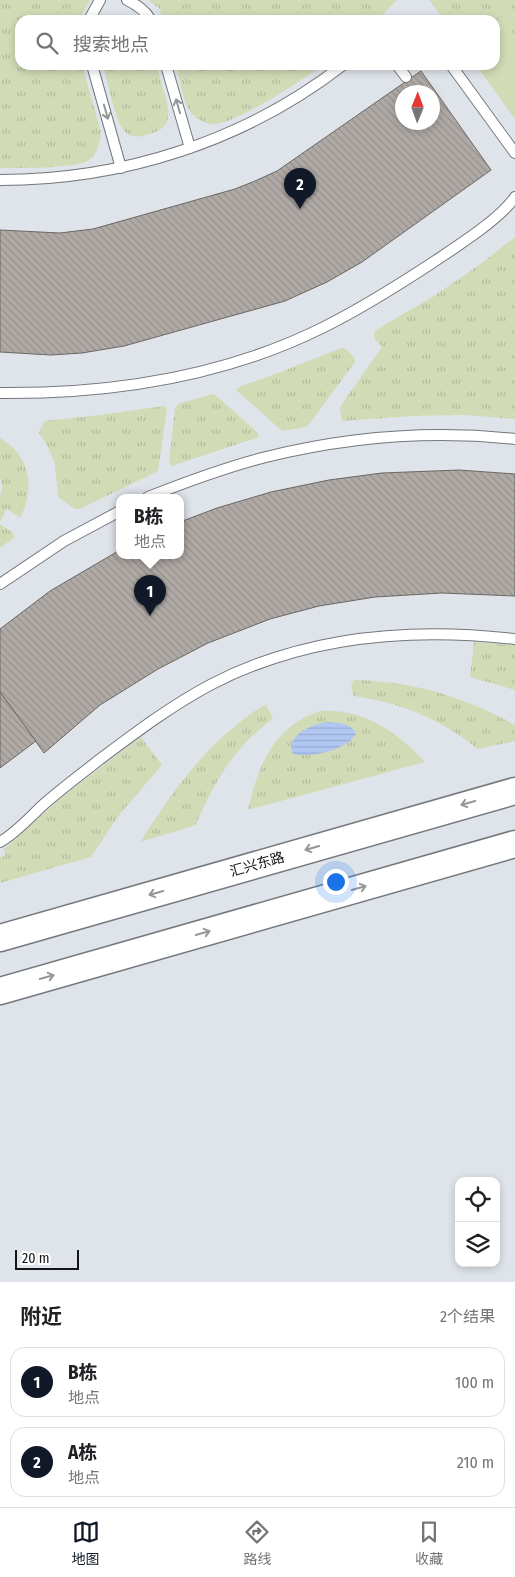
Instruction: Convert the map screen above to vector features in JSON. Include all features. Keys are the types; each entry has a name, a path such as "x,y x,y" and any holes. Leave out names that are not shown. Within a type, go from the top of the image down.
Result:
{"main road":[{"name":"汇兴东路","path":"0,938 515,791"},
{"path":"0,991 515,844"}],"lane":[{"path":"92,15 100,0"},
{"path":"128,0 148,15"},
{"path":"93,70 121,168"},
{"path":"167,70 190,148"},
{"path":"0,180 70,176 121,168 157,159 233,131 286,104 336,70"},
{"path":"401,70 406,77"},
{"path":"456,70 515,153"},
{"path":"0,393 64,392 134,386 192,374 267,351 324,327 378,298 458,245 510,205 515,197"},
{"path":"500,213 515,207"},
{"path":"156,494 248,462 323,446 370,439 420,436 484,436 515,439"},
{"path":"0,584 64,541 116,513"},
{"path":"0,842 61,790 116,747 212,684 244,670 280,656 341,641 387,634 469,635 515,639"}],"green space":[{"path":"0,0 90,0 82,15 15,15 15,70 83,70 101,132 96,151 89,160 72,165 0,168"},
{"path":"148,0 397,0 382,15 161,15 159,8"},
{"path":"429,0 515,0 515,59 510,11 500,18 500,15 440,15"},
{"path":"510,11 515,59 515,119 480,70 500,70 500,18"},
{"path":"104,70 158,70 165,95 168,112 167,123 151,134 139,137 131,135 119,123"},
{"path":"177,70 316,70 285,91 235,118 221,123 206,123 195,117 188,108 183,96"},
{"path":"515,237 515,419 465,415 413,416 342,421 340,408 342,404 382,347 375,339 374,333 376,330 434,296 482,263"},
{"path":"344,348 354,357 355,362 307,427 282,431 236,390 239,387"},
{"path":"214,394 257,432 259,437 172,466 169,463 175,408 180,403"},
{"path":"164,406 167,409 158,471 80,509 75,509 58,497 55,464 47,445 39,433 44,421"},
{"path":"0,438 10,445 24,464 27,474 28,496 20,518 7,509 0,522 2,488 0,477"},
{"path":"0,524 13,533 15,537 0,548"},
{"path":"474,642 515,645 515,690 470,677"},
{"path":"354,680 417,687 438,692 477,706 515,725 515,741 478,749 449,729 420,714 389,703 354,696 351,688"},
{"path":"266,705 273,718 249,739 232,758 212,790 196,825 140,842 194,766 220,739 253,712"},
{"path":"320,711 351,713 378,724 403,741 425,762 248,810 263,763 279,737 304,718"},
{"path":"141,737 162,765 119,815 91,857 0,883 0,857 5,856 4,849 64,795"}],"water":[{"path":"329,722 348,726 356,733 346,744 327,752 307,755 292,753 291,746 297,735 310,727"}],"building":[{"path":"421,71 431,85 401,85"},
{"path":"395,89 395,130 440,130 440,98 491,170 362,262 327,282 285,301 124,346 82,353 51,355 0,352 0,230 60,233 93,229 235,189 277,171"},
{"path":"459,470 515,474 515,596 442,593 375,597 319,606 270,619 208,643 158,669 100,705 44,753 0,692 0,629 50,591 116,552 116,559 184,559 184,520 217,508 271,492 329,480 382,473"},
{"path":"0,692 36,741 0,768"}],"place":[{"name":"A栋","path":"300,209"},
{"name":"B栋","path":"150,616"}]}
